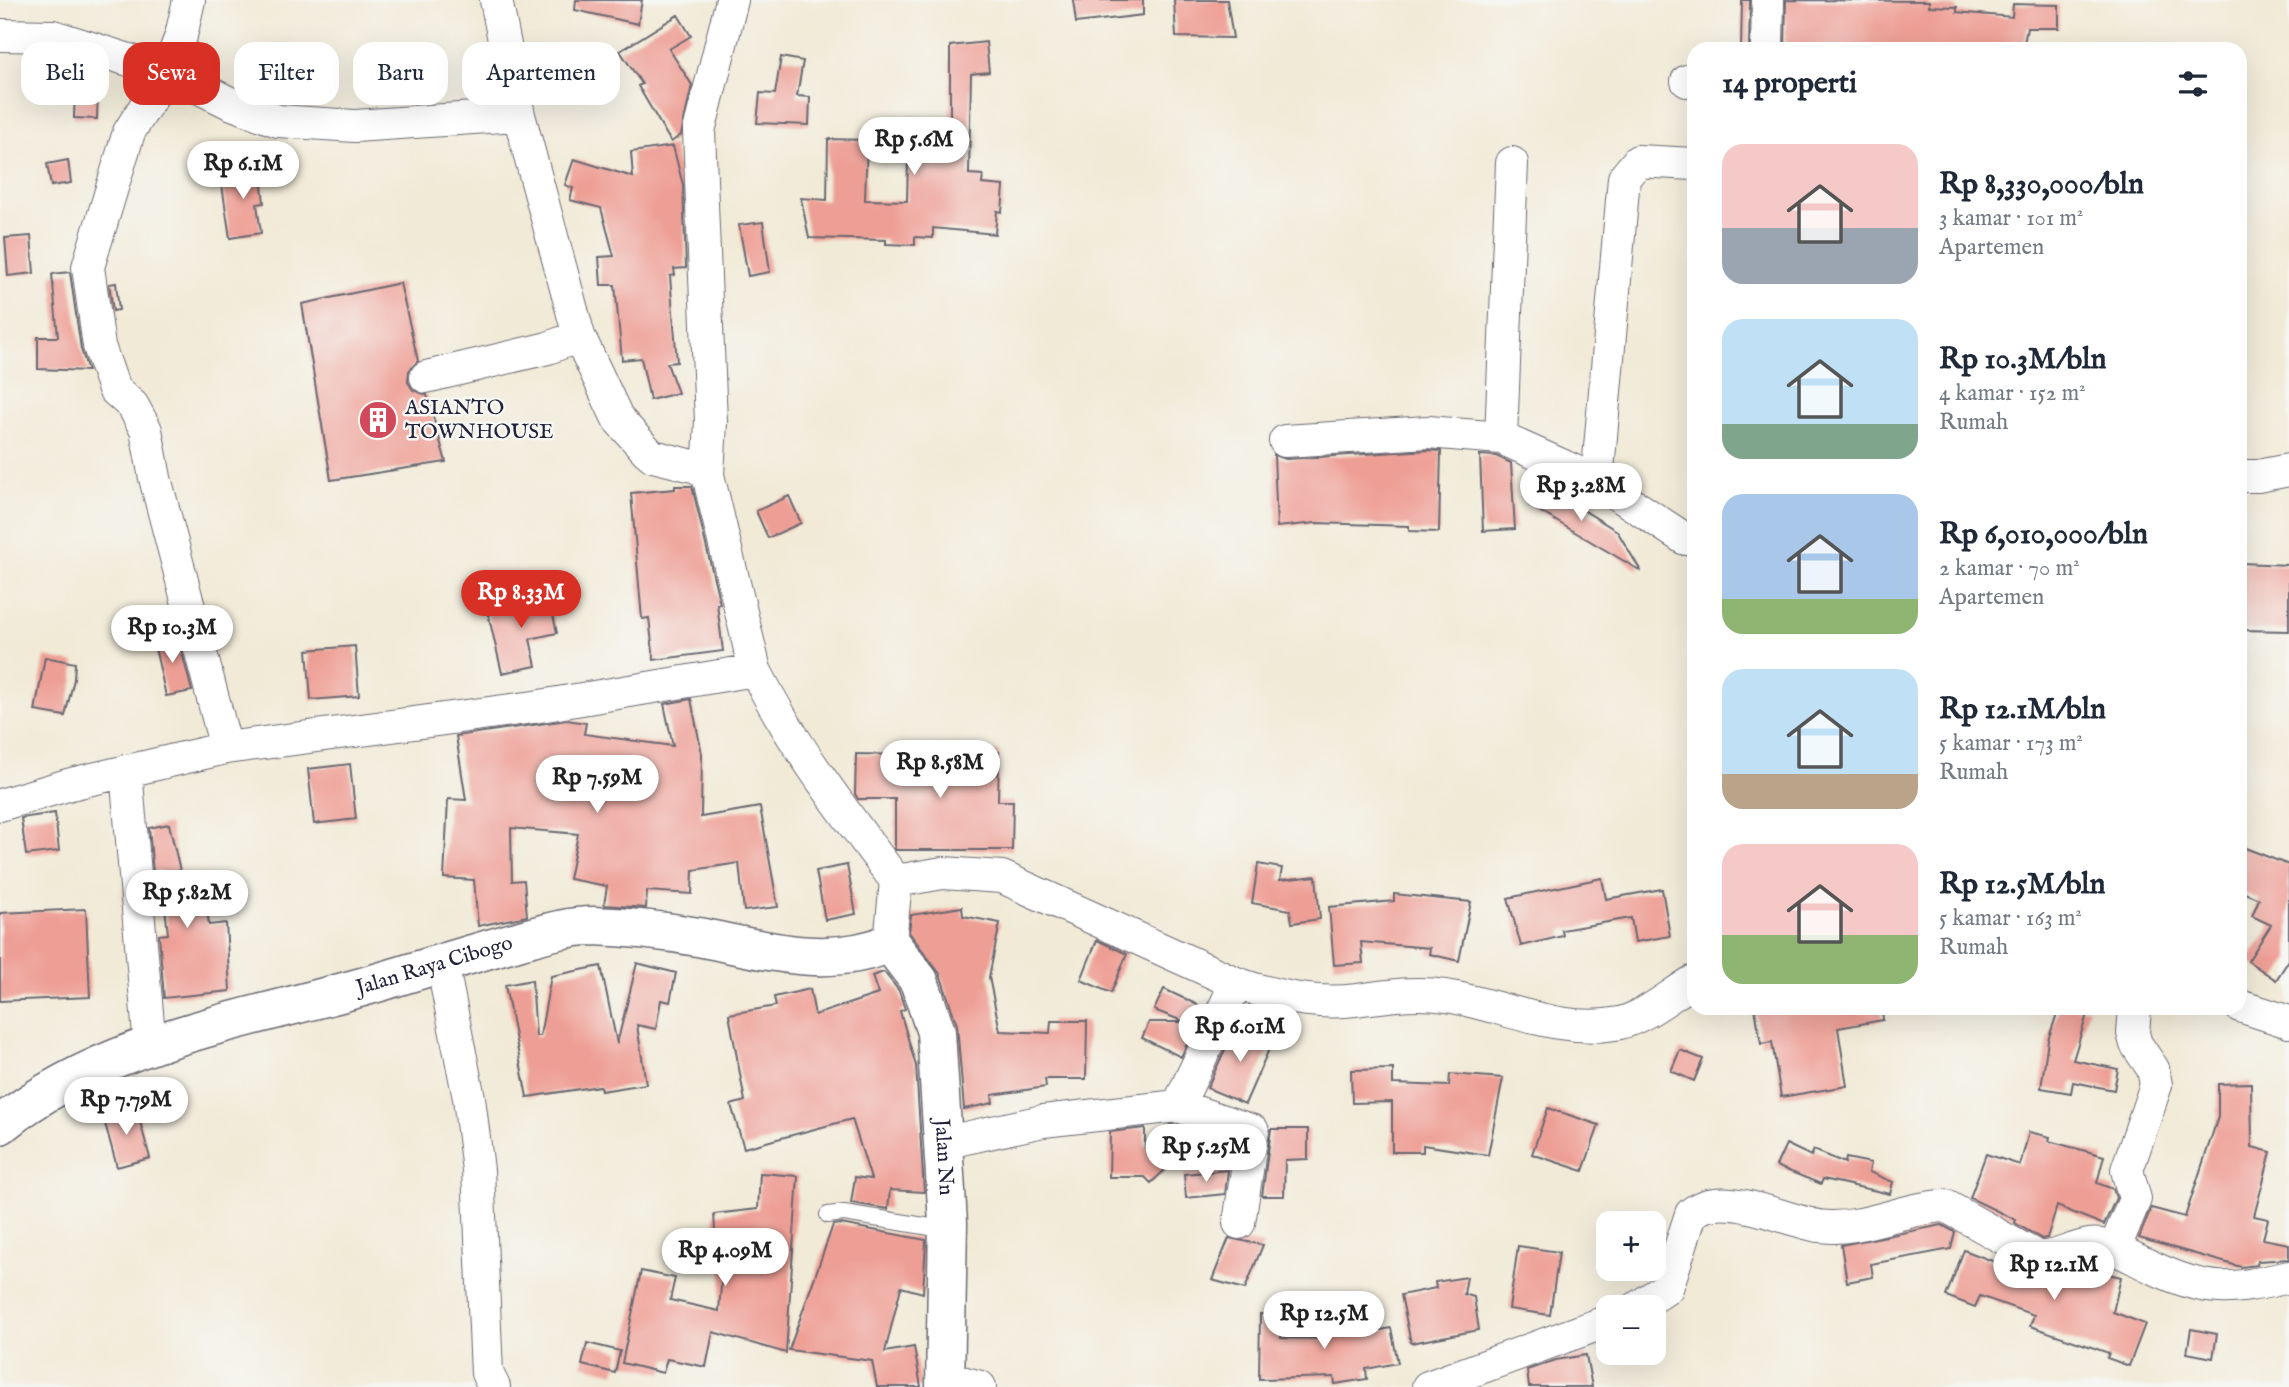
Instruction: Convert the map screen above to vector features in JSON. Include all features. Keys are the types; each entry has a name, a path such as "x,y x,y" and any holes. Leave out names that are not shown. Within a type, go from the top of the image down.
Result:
{"street":[{"path":"178,42 189,0"},
{"path":"496,0 519,115 579,336 618,419 632,435 653,456 697,467 708,475"},
{"path":"733,0 699,131 711,422 708,475 755,670 769,700 828,790 896,881 890,943"},
{"path":"1767,42 1768,0"},
{"path":"0,35 53,36 123,58"},
{"path":"220,98 278,121 355,126 519,115"},
{"path":"146,105 129,132 88,267 99,346 114,389 133,406 146,430 155,478 226,748"},
{"path":"1597,481 1624,178 1638,161 1687,164"},
{"path":"1501,438 1511,163"},
{"path":"426,377 548,348 579,336"},
{"path":"1286,441 1428,432 1501,438 1597,481 1685,539"},
{"path":"2247,476 2289,470"},
{"path":"0,805 126,771 226,748 534,706 755,670"},
{"path":"126,771 150,1047"},
{"path":"896,881 943,873 1002,877 1236,984 1272,996 1354,1000 1415,992 1448,996 1543,1020 1601,1024 1622,1022 1687,985"},
{"name":"Jalan Raya Cibogo","path":"0,1125 18,1110 81,1074 150,1047 210,1026 557,930 591,926 666,932 801,957 875,949 890,943"},
{"name":"Jalan Nn","path":"890,943 919,981 936,1032 957,1384"},
{"path":"442,962 469,1098 478,1170 487,1373 494,1387"},
{"path":"1178,1106 1236,984"},
{"path":"2247,1008 2289,1022"},
{"path":"2114,1250 2135,1199 2127,1170 2156,1085 2154,1069 2136,1044 2133,1033 2134,1015"},
{"path":"943,1143 1043,1121 1178,1106 1253,1131 1240,1223"},
{"path":"1656,1295 1667,1288 1691,1214 1708,1204 1751,1208 1823,1226 1850,1225 1946,1206 2037,1256 2052,1257 2094,1245 2114,1250 2207,1288 2238,1287 2289,1277"},
{"path":"1428,1387 1596,1325"}],"lane":[{"path":"828,1215 844,1213 948,1230"}],"building":[{"path":"576,0 642,0 638,24 575,10"},
{"path":"1073,0 1143,0 1143,15 1076,23"},
{"path":"1174,0 1227,0 1233,38 1176,37"},
{"path":"1742,0 1750,0 1749,42 1741,42"},
{"path":"1786,0 1929,1 1929,6 1957,7 1957,12 2012,17 2013,4 2059,5 2059,28 2027,28 2024,42 1785,42"},
{"path":"678,15 691,36 669,49 692,85 681,135 671,142 638,86 642,84 620,51"},
{"path":"986,42 989,72 971,74 969,174 983,175 982,184 1004,186 1002,212 997,211 995,234 933,228 933,238 915,237 915,245 886,244 886,240 809,238 801,198 827,200 828,139 867,140 865,200 907,201 909,116 950,121 950,46"},
{"path":"781,57 803,61 797,96 810,97 809,125 757,123 760,93 775,94"},
{"path":"74,105 97,105 97,119 74,118"},
{"path":"673,146 683,185 686,268 674,269 675,275 670,276 677,362 667,363 678,393 650,400 641,358 622,360 615,285 601,285 599,257 614,256 601,208 570,200 573,188 565,185 574,159 633,177 631,152"},
{"path":"68,160 71,183 51,186 47,164"},
{"path":"260,168 264,203 257,204 261,233 230,238 220,172"},
{"path":"763,222 770,272 748,276 739,225"},
{"path":"31,236 34,273 8,276 5,238"},
{"path":"70,272 81,349 88,371 38,369 38,337 58,337 52,274"},
{"path":"116,283 119,310 113,311 109,284"},
{"name":"ASIANTO TOWNHOUSE","path":"400,283 418,361 409,371 408,382 413,390 427,395 446,462 331,480 302,304"},
{"path":"1441,451 1439,532 1409,531 1409,526 1316,523 1277,527 1274,455 1286,459"},
{"path":"1480,455 1496,456 1511,463 1515,529 1483,531"},
{"path":"1541,484 1617,531 1641,571 1529,505"},
{"path":"675,486 692,486 720,604 717,604 723,651 654,660 649,618 642,619 631,493 675,489"},
{"path":"789,496 801,523 768,538 756,511"},
{"path":"2247,563 2289,565 2289,631 2247,630"},
{"path":"548,592 557,633 530,639 536,666 502,673 487,609"},
{"path":"177,633 192,691 166,696 153,639"},
{"path":"355,646 359,696 311,700 307,650"},
{"path":"45,657 75,663 65,716 35,711"},
{"path":"691,699 702,754 701,817 760,807 778,907 744,911 739,863 693,870 692,894 647,891 646,908 604,905 607,886 569,879 578,834 511,828 512,881 524,880 527,916 478,926 474,880 444,878 448,799 466,800 456,736 567,720 586,723 584,734 673,746 664,704"},
{"path":"958,751 999,752 998,801 1013,801 1012,850 895,850 895,799 858,799 855,794 856,754 958,756"},
{"path":"350,764 356,819 314,824 308,769"},
{"path":"55,813 59,851 26,855 21,818"},
{"path":"169,824 186,896 205,894 209,925 226,923 230,991 164,998 159,935 168,934 161,871 153,872 149,828"},
{"path":"2247,849 2289,865 2289,960 2276,980 2248,961 2271,925 2252,916 2259,899 2247,894"},
{"path":"1258,864 1282,868 1280,880 1316,876 1320,919 1292,923 1290,910 1252,903"},
{"path":"847,865 856,914 825,920 816,871"},
{"path":"1602,878 1606,899 1662,889 1670,936 1635,942 1631,918 1562,930 1563,936 1521,946 1508,898"},
{"path":"1394,894 1471,902 1459,961 1429,954 1430,948 1361,942 1363,963 1334,965 1329,907 1394,901"},
{"path":"962,907 963,916 1000,923 989,977 1000,1031 1050,1033 1051,1021 1087,1021 1086,1079 1045,1079 1046,1087 992,1095 993,1103 964,1109 957,1025 940,974 909,932 911,915"},
{"path":"86,909 90,997 0,1001 0,913"},
{"path":"1097,940 1127,954 1111,993 1081,980"},
{"path":"637,963 676,973 670,1002 661,1000 656,1029 637,1025 646,1084 601,1091 600,1086 527,1097 505,985 532,980 536,1036 540,1036 551,976 601,966 617,1044"},
{"path":"884,972 899,991 905,1009 900,1011 916,1066 924,1192 890,1190 888,1209 851,1203 855,1177 871,1179 852,1119 744,1148 731,1105 745,1101 729,1014 776,1006 774,997 810,989 815,1015 878,994 872,976"},
{"path":"1164,989 1204,1008 1181,1057 1142,1038 1149,1022 1185,1022 1154,1010"},
{"path":"1756,1015 1883,1015 1883,1020 1838,1028 1847,1086 1781,1097 1772,1042 1761,1044"},
{"path":"2057,1015 2087,1015 2073,1060 2118,1069 2114,1090 2073,1082 2071,1093 2041,1088 2048,1040"},
{"path":"1237,1024 1273,1040 1245,1104 1207,1088"},
{"path":"1680,1050 1703,1059 1694,1081 1671,1071"},
{"path":"1393,1069 1393,1084 1449,1086 1450,1074 1503,1078 1488,1155 1423,1145 1423,1152 1392,1152 1392,1102 1352,1103 1351,1070"},
{"path":"2251,1083 2252,1147 2271,1152 2254,1216 2268,1219 2263,1239 2289,1244 2289,1259 2258,1261 2257,1265 2241,1267 2139,1238 2151,1208 2185,1217 2218,1117 2218,1084"},
{"path":"136,1107 150,1158 117,1167 103,1116"},
{"path":"1548,1108 1599,1125 1583,1171 1532,1154"},
{"path":"1170,1125 1179,1126 1194,1142 1151,1183 1145,1177 1109,1177 1110,1132 1145,1128 1145,1147"},
{"path":"1271,1129 1308,1129 1308,1159 1285,1160 1284,1196 1262,1196"},
{"path":"2029,1132 2050,1137 2049,1141 2104,1156 2097,1183 2113,1189 2116,1198 2104,1225 2057,1206 2047,1238 2042,1239 2015,1223 2016,1220 1970,1198 1986,1154 2020,1165"},
{"path":"1786,1144 1811,1156 1814,1150 1845,1163 1846,1158 1871,1163 1869,1172 1893,1182 1890,1194 1823,1179 1821,1184 1776,1166"},
{"path":"1228,1170 1225,1194 1186,1198 1184,1174"},
{"path":"760,1173 798,1176 786,1353 713,1332 706,1367 667,1359 663,1373 622,1363 641,1271 675,1278 670,1300 719,1311 723,1260 717,1260 714,1214 758,1209"},
{"path":"841,1224 926,1240 923,1293 901,1287 885,1352 914,1347 921,1387 877,1387 872,1361 789,1350 833,1225"},
{"path":"1942,1225 1955,1232 1951,1249 1871,1264 1873,1277 1847,1282 1841,1245"},
{"path":"1229,1238 1263,1245 1245,1289 1212,1280"},
{"path":"1518,1246 1559,1252 1550,1315 1509,1309"},
{"path":"1964,1250 2000,1264 2003,1259 2036,1275 2057,1274 2079,1267 2121,1277 2113,1312 2145,1324 2129,1366 2107,1358 2109,1353 2030,1326 2034,1315 1980,1296 1975,1307 1946,1296"},
{"path":"1467,1277 1464,1294 1474,1297 1479,1330 1411,1343 1401,1295 1436,1288 1435,1282"},
{"path":"1260,1314 1282,1314 1281,1338 1329,1339 1326,1320 1359,1316 1361,1334 1391,1328 1398,1363 1366,1369 1367,1379 1335,1384 1334,1377 1259,1379"},
{"path":"2191,1329 2217,1334 2213,1358 2187,1353"},
{"path":"587,1343 620,1351 615,1373 582,1365"},
{"path":"1586,1355 1592,1387 1529,1387 1527,1370 1556,1360"}],"place":[{"name":"ASIANTO TOWNHOUSE","path":"378,420"}]}
